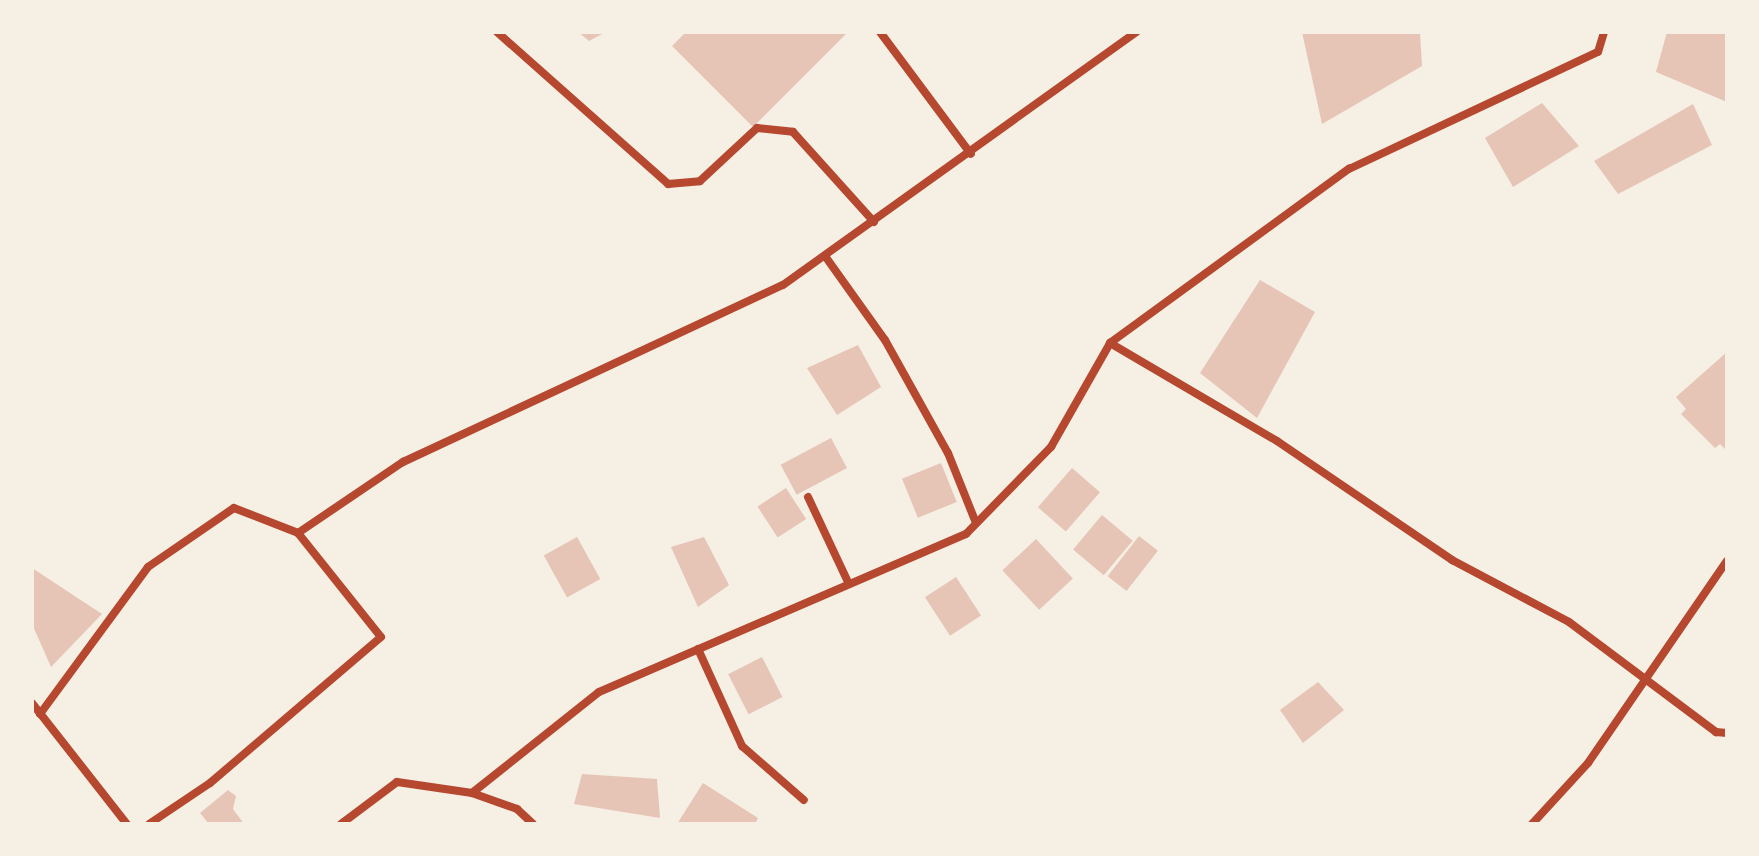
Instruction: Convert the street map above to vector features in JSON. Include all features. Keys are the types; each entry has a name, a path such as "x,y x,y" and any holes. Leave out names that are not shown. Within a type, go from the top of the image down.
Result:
{"street":[{"path":"497,32 668,184 700,181 757,128 793,132 874,222"},
{"path":"880,32 971,154"},
{"path":"298,533 403,462 783,285 971,154 1137,32"},
{"path":"472,793 599,692 966,534 1051,447 1110,343 1349,169 1598,52 1604,32"},
{"path":"825,256 885,340 948,453 976,523"},
{"path":"1110,343 1289,449 1452,560 1569,622 1716,732 1727,733"},
{"path":"808,497 849,584"},
{"path":"40,714 148,567 234,508 298,533 381,637 210,783 149,824"},
{"path":"1532,824 1588,763 1727,561"},
{"path":"698,649 742,746 804,800"},
{"path":"32,703 127,824"},
{"path":"341,824 397,782 472,793 517,809 533,824"}],"building":[{"path":"578,32 606,32 589,41"},
{"path":"686,32 848,32 753,127 672,46"},
{"path":"1302,32 1420,32 1422,66 1322,124"},
{"path":"1667,32 1727,32 1727,102 1656,72"},
{"path":"1542,103 1579,146 1513,187 1485,138"},
{"path":"1693,104 1712,145 1618,194 1594,161"},
{"path":"1260,280 1315,312 1257,418 1200,373"},
{"path":"858,345 881,387 837,415 807,368"},
{"path":"1727,352 1727,451 1720,444 1715,448 1681,414 1686,409 1676,397"},
{"path":"831,438 847,468 797,495 781,465"},
{"path":"941,463 957,502 918,518 902,479"},
{"path":"1072,468 1100,492 1066,532 1038,507"},
{"path":"786,488 806,519 778,538 757,507"},
{"path":"1102,515 1133,541 1104,575 1073,549"},
{"path":"1139,536 1158,551 1127,591 1108,576"},
{"path":"577,537 600,579 567,597 544,555"},
{"path":"704,537 729,585 698,607 671,547"},
{"path":"1036,539 1073,578 1039,610 1002,570"},
{"path":"32,568 102,614 51,667 32,624"},
{"path":"956,577 981,616 950,636 925,597"},
{"path":"762,657 782,697 749,714 728,674"},
{"path":"1318,682 1344,710 1303,743 1280,710"},
{"path":"582,774 657,779 660,818 574,804"},
{"path":"703,783 758,818 755,824 677,824"},
{"path":"228,790 236,796 233,809 244,824 209,824 200,813"}]}
